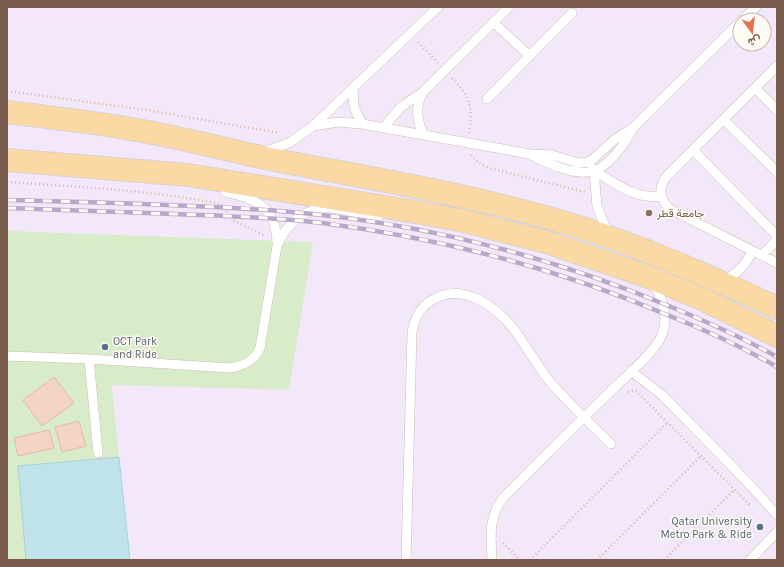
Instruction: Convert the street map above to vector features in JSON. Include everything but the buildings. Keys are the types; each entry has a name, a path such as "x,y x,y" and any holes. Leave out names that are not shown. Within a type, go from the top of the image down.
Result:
{"main road":[{"path":"7,112 141,130 249,155 448,193 529,213 609,237 660,256 777,308"},
{"path":"7,160 188,175 422,213 505,231 546,242 649,277 714,305 777,336"}],"lane":[{"path":"249,155 271,151 300,137 438,7"},
{"path":"383,128 401,107 423,92 509,7"},
{"path":"487,99 572,13"},
{"path":"493,22 530,56"},
{"path":"313,126 338,122 362,124 530,154 552,155 578,163 588,162 596,157 614,140 635,126 732,30"},
{"path":"777,66 693,150 661,185 661,196 670,209 777,263"},
{"path":"353,88 354,107 362,124"},
{"path":"755,88 777,110"},
{"path":"423,92 420,98 417,113 420,128 424,135"},
{"path":"724,120 777,172"},
{"path":"530,154 548,163 567,169 580,172 594,171 607,163 627,140 635,126"},
{"path":"693,150 777,236"},
{"path":"588,162 594,171 636,195 649,197 661,196"},
{"path":"594,171 595,194 600,217 609,237"},
{"path":"7,356 89,359 230,368 242,366 248,363 257,354 262,342 277,244 277,232 274,224 265,209 259,203 251,199 212,187 188,175"},
{"path":"277,244 293,221 310,211 330,208 376,216 407,216 422,213"},
{"path":"762,255 777,240"},
{"path":"721,282 740,270 753,250"},
{"path":"492,560 492,524 494,512 498,504 654,348 662,334 666,318 663,301 649,277"},
{"path":"406,560 412,333 415,318 425,305 438,296 455,293 472,297 496,310 511,325 550,381 584,418 611,444"},
{"path":"89,359 98,453"},
{"path":"631,371 662,395 777,515"},
{"path":"750,560 777,532"}],"path":[{"path":"410,33 462,89 469,101 471,117 468,143 472,156 482,165 595,194"},
{"path":"7,91 147,110 300,137"},
{"path":"7,182 129,191 186,197 221,204 233,220 277,244"},
{"path":"626,393 633,390 637,392 751,506"},
{"path":"530,560 668,422"},
{"path":"596,560 701,456"},
{"path":"664,560 735,490"},
{"path":"501,539 520,560"}],"shaded area":[{"path":"7,7 777,7 777,560 7,560"}],"green space":[{"path":"7,231 313,242 289,390 112,385 119,457 18,466 26,560 7,560"}],"water":[{"path":"119,457 130,560 26,560 18,466"}],"railway":[{"path":"7,200 225,207 322,215 411,228 498,248 585,274 696,317 777,357"},
{"path":"7,208 285,219 366,229 410,237 496,257 582,282 624,297 693,326 736,345 777,367"}],"place":[{"name":"جامعة قطر","path":"649,213"},
{"name":"OCT Park and Ride","path":"105,347"},
{"name":"Qatar University Metro Park & Ride","path":"760,527"}]}
